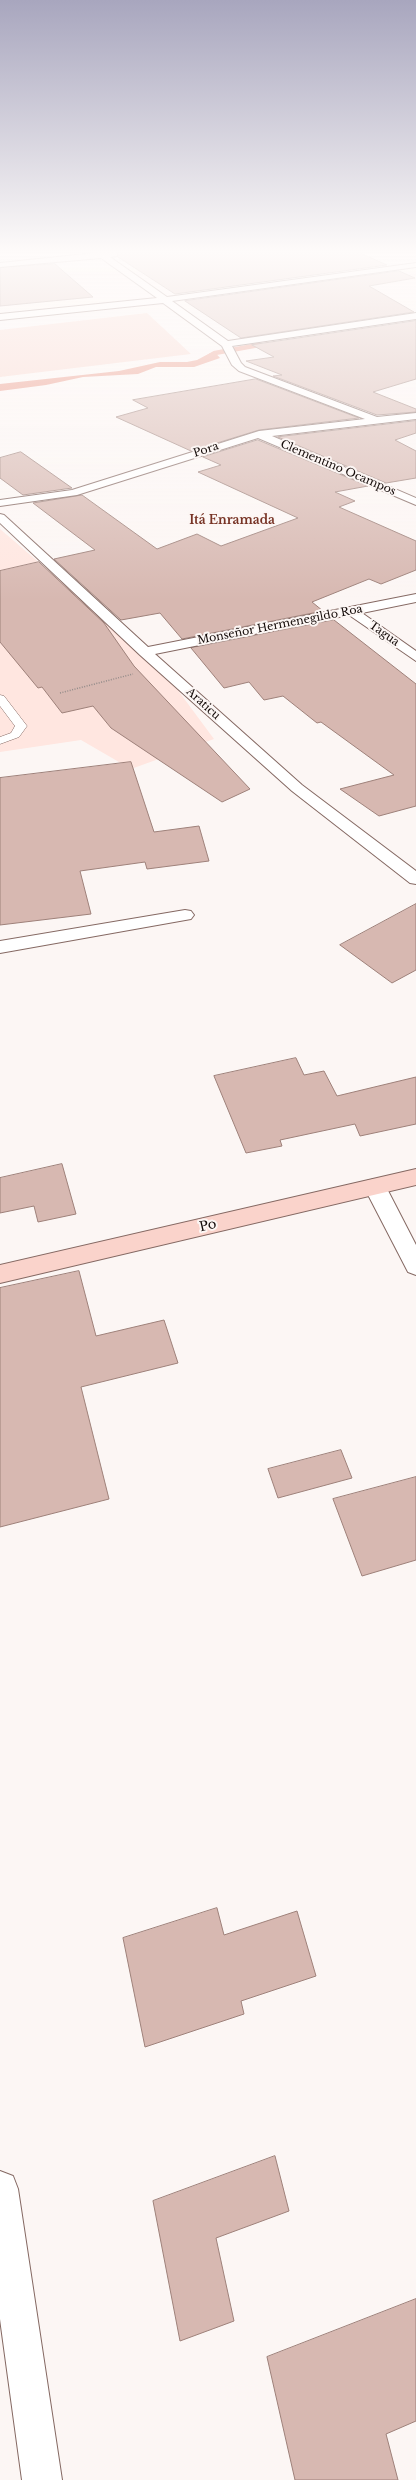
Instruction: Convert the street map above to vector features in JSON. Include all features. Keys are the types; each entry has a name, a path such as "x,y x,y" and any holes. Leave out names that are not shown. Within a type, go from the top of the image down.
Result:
{"street":[{"path":"242,369 258,377 376,420"},
{"name":"Pora","path":"0,503 73,492 259,434 416,416"},
{"name":"Clementino Ocampos","path":"259,434 416,502"},
{"name":"Araticu","path":"0,517 160,666 297,788 416,878"},
{"name":"Monseñor Hermenegildo Roa","path":"145,652 416,598"},
{"name":"Tagua","path":"351,611 416,657"},
{"path":"0,947 185,915"},
{"name":"Po","path":"0,1274 416,1177"},
{"path":"375,1187 416,1266"},
{"path":"0,2189 42,2480"}],"lane":[{"path":"0,698 21,726 15,735 0,742"}],"path":[{"path":"60,693 160,666"}],"shaded area":[{"path":"0,369 69,369 0,377"},
{"path":"129,369 152,369 138,374 83,377 46,385 0,391 0,384"},
{"path":"0,529 160,666 214,739 131,769 81,740 0,752"}],"building":[{"path":"266,369 416,369 416,379 373,392 416,409 416,412 377,415 273,376 282,375"},
{"path":"256,379 359,418 259,430 191,451 116,417 148,408 133,400"},
{"path":"416,421 416,433 395,440 416,451 416,478 386,483 278,437"},
{"path":"258,440 368,486 335,492 355,501 339,507 416,541 416,570 381,584 369,579 312,602 323,611 182,639 160,613 121,620 54,559 95,550 33,503 82,495 157,549 197,534 221,546 298,518 198,472 221,465 203,457"},
{"path":"21,452 72,488 23,495 0,478 0,458"},
{"path":"39,562 104,623 134,666 250,789 222,802 111,728 93,706 62,713 42,687 38,688 0,642 0,571"},
{"path":"334,620 416,684 416,806 379,816 340,789 394,775 321,722 317,723 283,696 264,700 249,682 224,688 191,648"},
{"path":"131,762 154,832 199,826 209,861 147,869 145,862 80,871 91,914 0,925 0,778"},
{"path":"416,904 416,970 392,983 340,945"},
{"path":"296,1058 304,1075 324,1071 337,1096 416,1077 416,1124 360,1136 355,1124 280,1140 282,1146 246,1153 214,1076"},
{"path":"62,1164 76,1214 38,1222 34,1206 0,1213 0,1178"},
{"path":"79,1271 96,1336 164,1320 178,1363 81,1387 109,1499 0,1527 0,1288"},
{"path":"341,1450 352,1478 278,1498 268,1469"},
{"path":"416,1477 416,1560 362,1576 333,1499"},
{"path":"217,1908 224,1935 297,1911 316,1976 241,2001 244,2014 145,2047 123,1938"},
{"path":"275,2156 289,2211 216,2238 234,2321 180,2341 153,2201"},
{"path":"416,2299 416,2421 386,2434 398,2480 295,2480 267,2357"}],"district":[{"name":"Itá Enramada","path":"232,521"}]}
